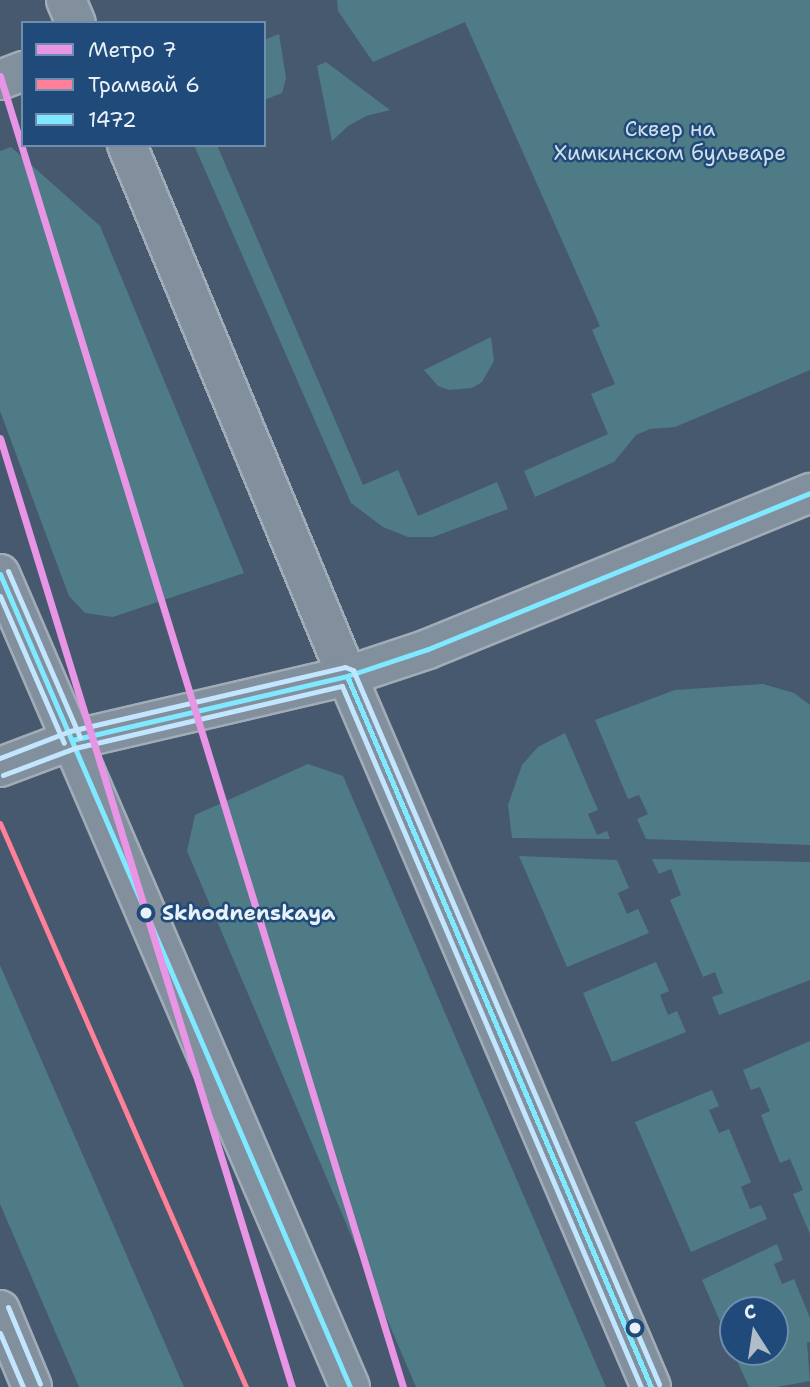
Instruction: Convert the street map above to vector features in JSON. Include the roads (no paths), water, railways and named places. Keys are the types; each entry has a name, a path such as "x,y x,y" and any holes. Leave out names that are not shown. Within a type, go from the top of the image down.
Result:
{"main road":[{"path":"66,0 75,21"},
{"path":"0,80 21,72"},
{"path":"128,147 347,676 651,1387"},
{"path":"0,767 72,740 347,676 428,649 810,493"},
{"path":"0,574 350,1387"},
{"path":"0,1310 32,1387"}],"metro line":[{"name":"7","path":"0,76 21,144"},
{"name":"7","path":"22,147 403,1387"},
{"name":"7","path":"0,438 292,1387"}],"tram line":[{"name":"6","path":"0,823 246,1387"}],"place":[{"name":"Skhodnenskaya","path":"146,913"}],"park label":[{"name":"Сквер на Химкинском бульваре","path":"670,141"}]}
